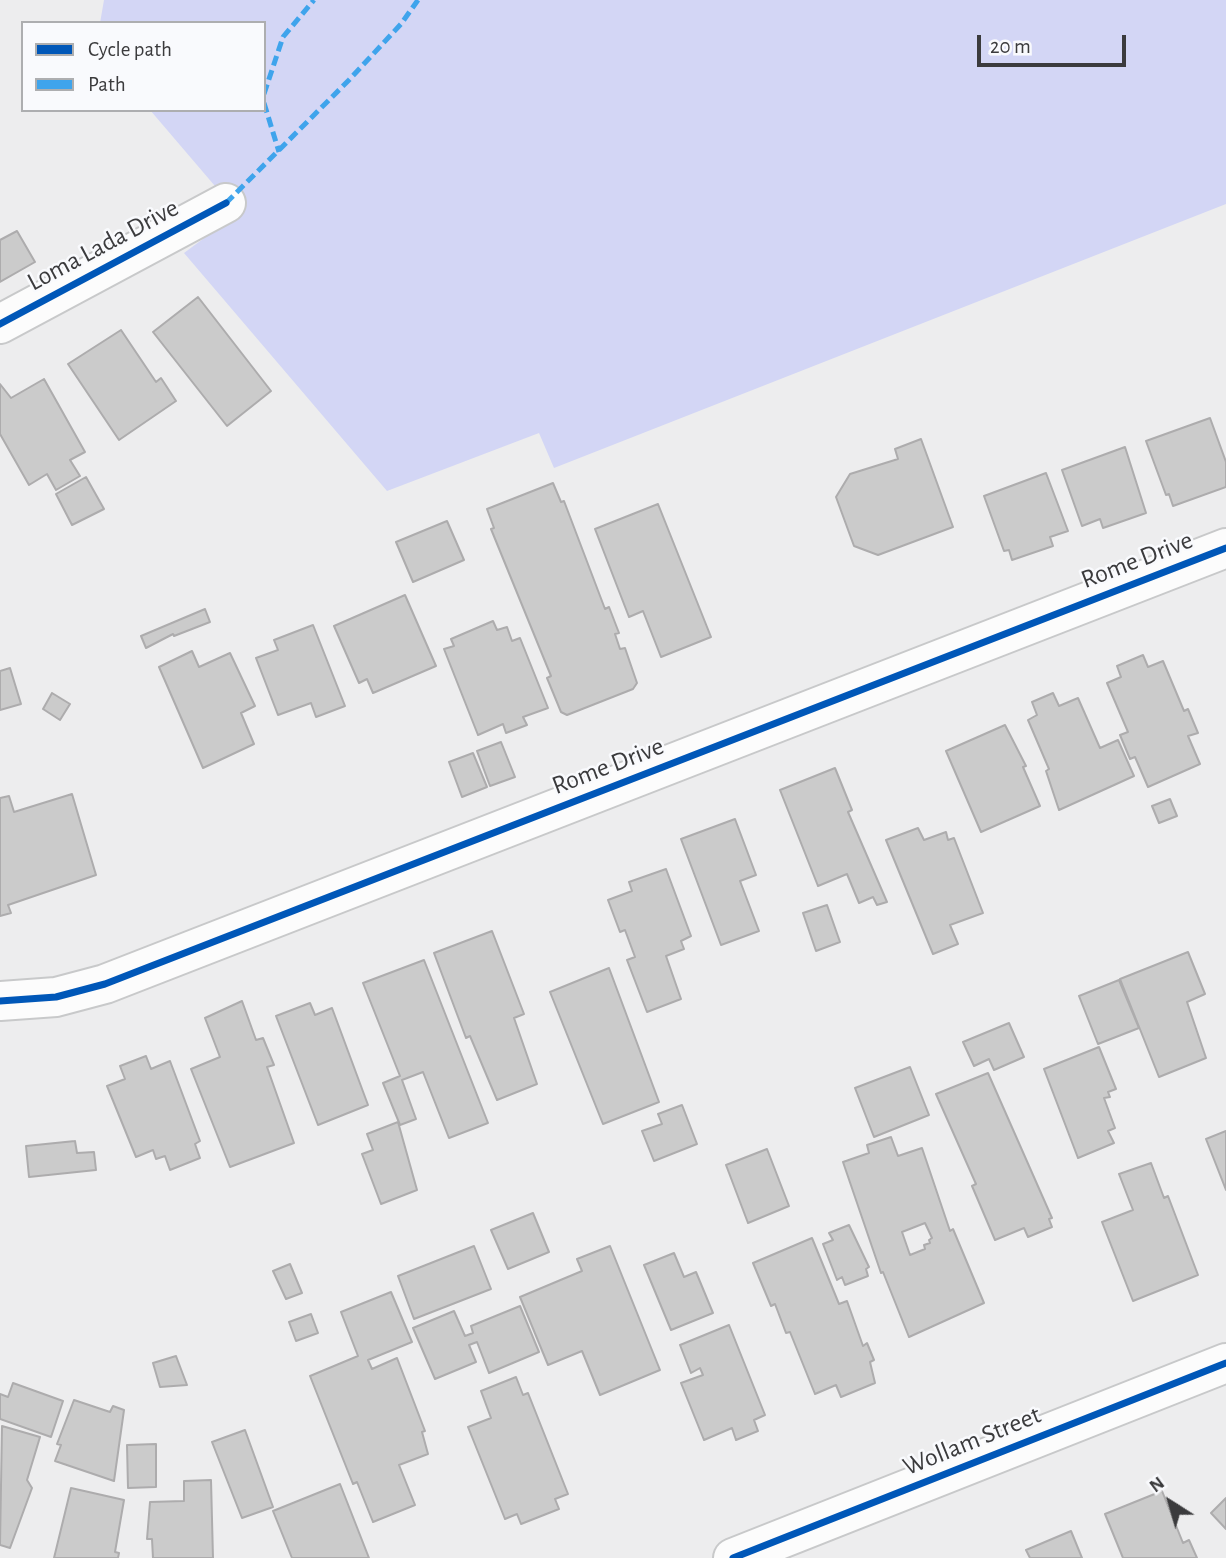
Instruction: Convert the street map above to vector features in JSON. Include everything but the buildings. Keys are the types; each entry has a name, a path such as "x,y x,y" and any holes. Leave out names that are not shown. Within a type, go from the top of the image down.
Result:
{"street":[{"name":"Loma Lada Drive","path":"0,324 226,203"},
{"name":"Rome Drive","path":"0,1001 55,998 105,984 1226,548"},
{"name":"Wollam Street","path":"733,1558 1226,1363"}],"shaded area":[{"path":"104,0 1226,0 1226,204 554,468 539,433 387,491 184,253 238,213 152,112 266,112 266,21 100,21"}],"marked path":[{"path":"266,88 283,37 314,0"},
{"path":"226,203 349,80 401,24 418,0"},
{"path":"266,110 279,152"}],"cycle path":[{"path":"0,324 226,203"},
{"path":"0,1001 56,997 105,984 1226,548"},
{"path":"733,1558 1226,1363"}]}
